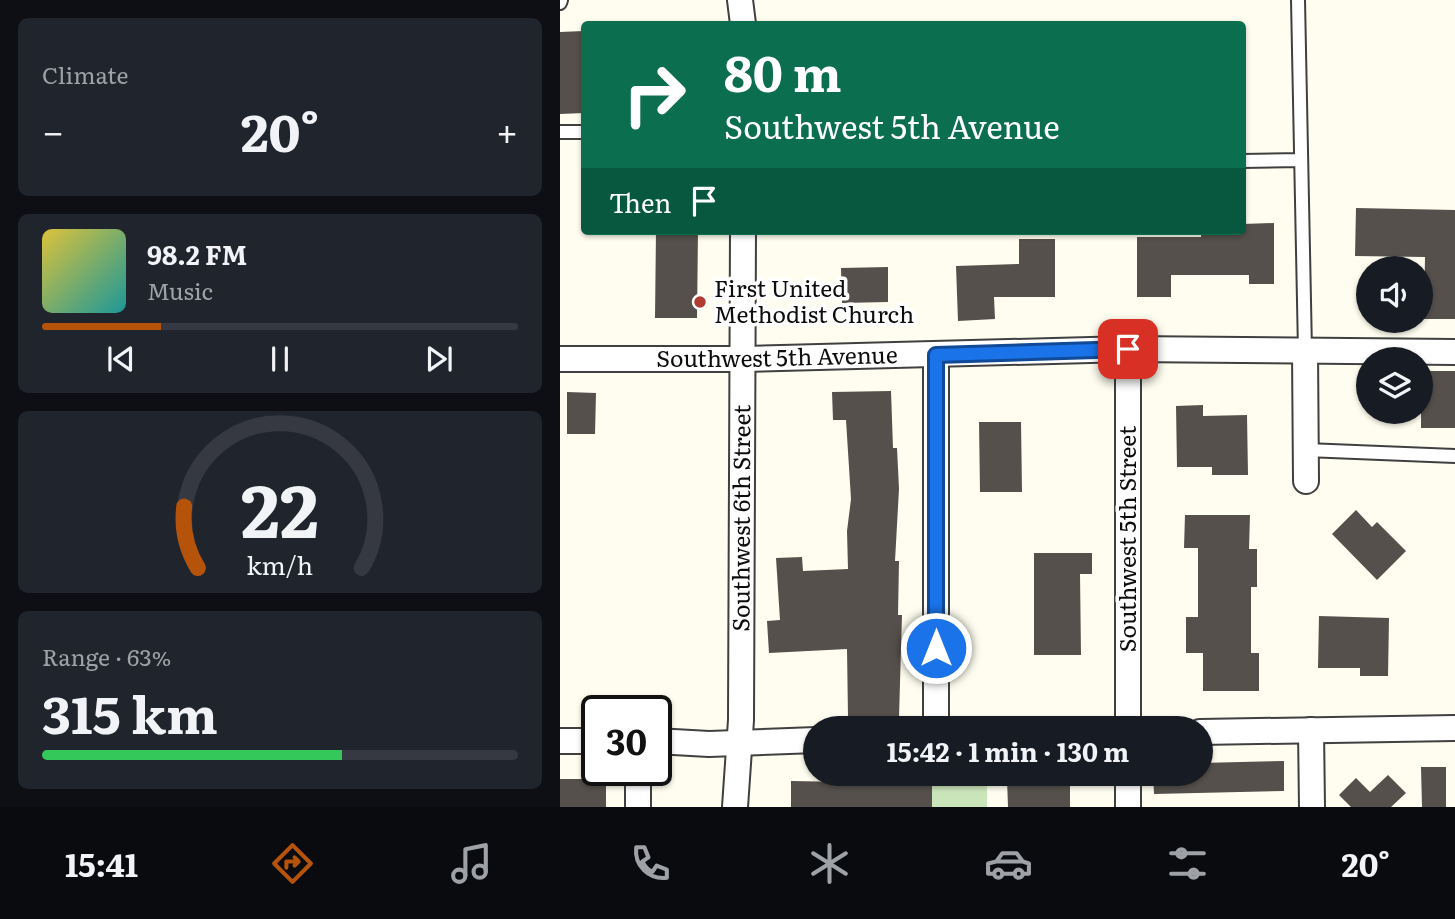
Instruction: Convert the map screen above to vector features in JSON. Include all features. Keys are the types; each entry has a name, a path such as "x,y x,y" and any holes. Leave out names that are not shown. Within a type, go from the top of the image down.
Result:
{"street":[{"path":"740,0 743,21"},
{"name":"Southwest 6th Street","path":"735,807 738,743 743,235"},
{"name":"Southwest 5th Avenue","path":"560,359 743,359 1128,349 1455,352"},
{"name":"Southwest 5th Street","path":"1128,349 1128,716"},
{"path":"1305,351 1306,481"},
{"path":"936,355 936,716"},
{"path":"1213,732 1455,728"},
{"path":"1311,730 1312,807"},
{"path":"672,741 803,740"},
{"path":"560,741 581,741"},
{"path":"638,786 638,807"},
{"path":"1128,786 1128,807"}],"lane":[{"path":"1298,0 1305,351"},
{"path":"560,132 581,132"},
{"path":"1246,161 1301,160"},
{"path":"1306,450 1455,456"}],"green space":[{"path":"932,786 987,786 987,807 932,807"}],"building":[{"path":"581,31 581,113 560,114 560,32"},
{"path":"1356,208 1455,210 1455,319 1433,319 1433,256 1355,256"},
{"path":"1274,223 1274,284 1249,284 1249,275 1171,275 1171,297 1137,297 1137,237 1246,235 1246,224"},
{"path":"656,235 698,235 697,318 655,318"},
{"path":"1019,239 1055,239 1055,297 994,297 995,319 958,321 956,266 1019,264"},
{"path":"888,267 888,302 842,303 841,268"},
{"path":"1433,371 1455,371 1455,428 1421,428 1421,424 1433,424"},
{"path":"891,391 893,448 897,448 899,489 895,561 899,561 898,615 902,615 899,716 848,716 847,649 769,653 767,621 780,620 776,558 802,557 803,571 848,569 847,531 851,499 846,420 833,420 832,392"},
{"path":"567,392 596,393 595,434 567,434"},
{"path":"1203,405 1203,416 1247,415 1248,475 1212,475 1212,467 1177,467 1176,406"},
{"path":"979,422 1021,422 1022,492 980,492"},
{"path":"1356,510 1372,527 1377,522 1406,551 1377,580 1332,534"},
{"path":"1185,515 1250,515 1249,549 1257,549 1257,587 1251,587 1251,653 1259,653 1259,691 1203,691 1203,653 1186,653 1186,617 1198,617 1198,548 1184,548"},
{"path":"1034,553 1092,553 1092,574 1080,574 1081,655 1034,655"},
{"path":"1319,616 1389,618 1388,676 1360,676 1360,668 1318,668"},
{"path":"1284,761 1284,791 1154,794 1154,786 1213,786 1213,763"},
{"path":"1421,767 1446,767 1446,807 1422,807"},
{"path":"1388,775 1406,793 1391,807 1351,807 1339,795 1356,778 1370,792"},
{"path":"560,779 581,779 581,786 606,786 606,807 560,807"},
{"path":"791,781 803,781 803,786 932,786 932,807 791,807"},
{"path":"1007,786 1070,786 1070,807 1008,807"}],"place":[{"name":"First United Methodist Church","path":"700,302"}],"route":[{"path":"936,648 936,355 1128,349"}]}
